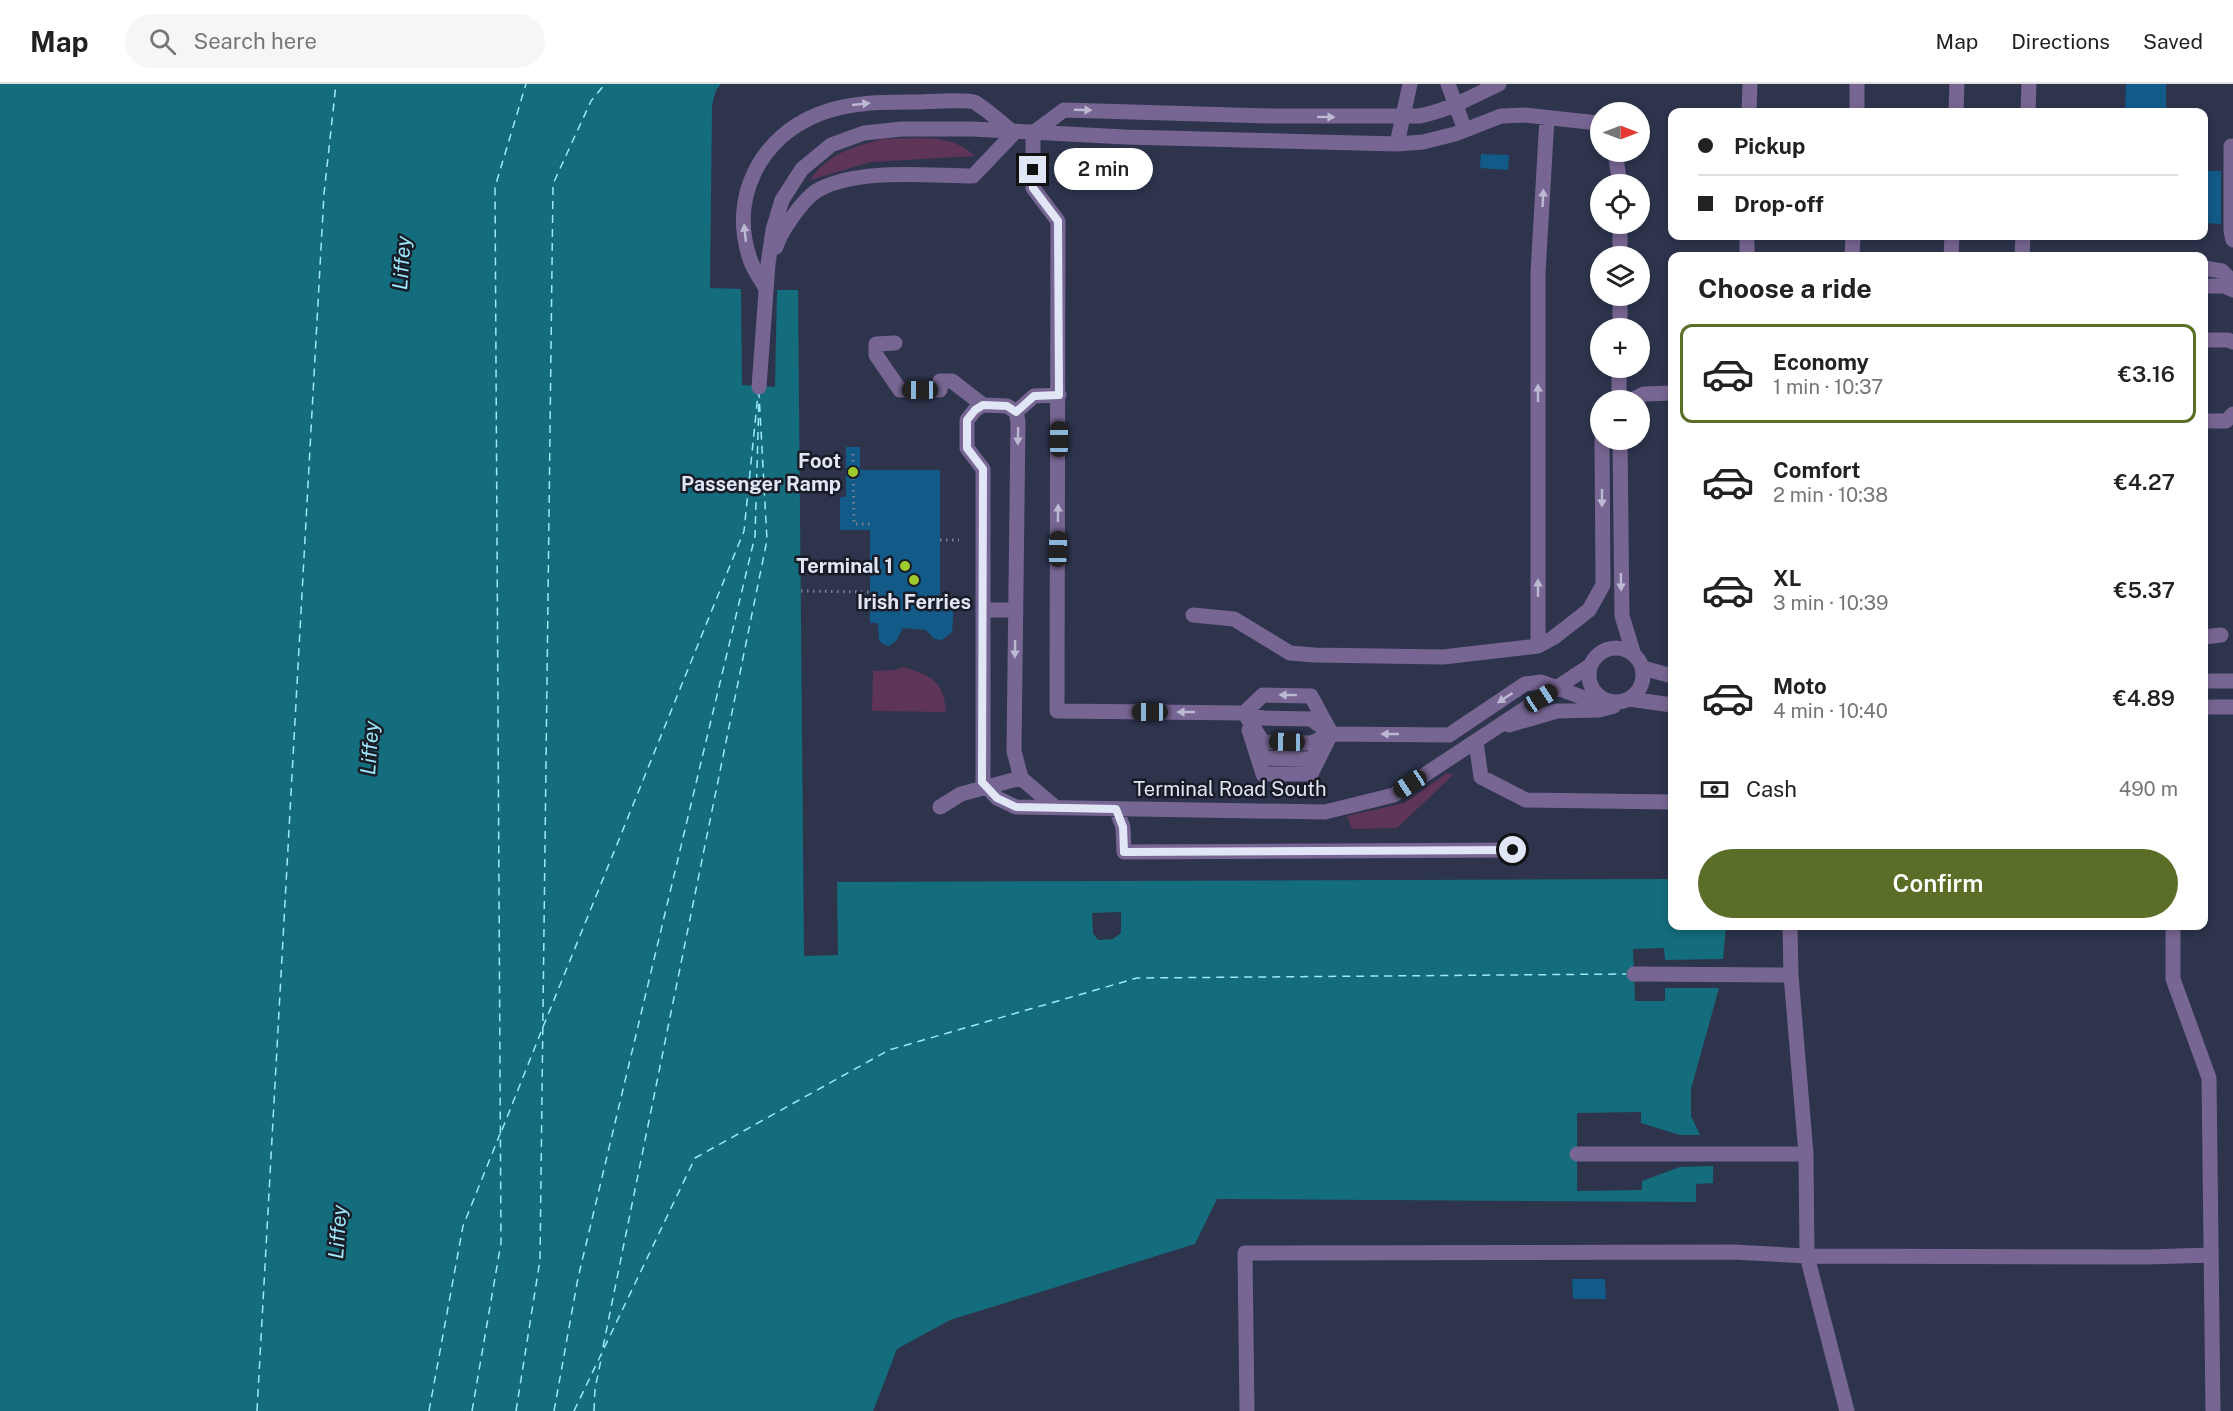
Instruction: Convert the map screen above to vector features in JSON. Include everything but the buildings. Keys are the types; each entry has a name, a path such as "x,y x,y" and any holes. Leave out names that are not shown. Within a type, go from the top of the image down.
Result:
{"street":[{"path":"1397,144 1410,84"},
{"path":"1448,84 1465,130"},
{"path":"1033,133 1064,110 1403,117 1431,114 1456,105 1499,84"},
{"path":"1749,108 1750,84"},
{"path":"1857,84 1857,108"},
{"path":"1956,108 1957,84"},
{"path":"2028,108 2029,84"},
{"path":"765,287 750,260 744,233 744,203 751,178 764,155 799,124 819,114 848,106 890,102 973,102 1014,133"},
{"path":"1014,133 972,176 870,176 839,181 818,190 797,210 778,238 765,287 759,387 772,230 782,200 802,169 831,146 864,133 902,129 972,129 1014,133 1397,144 1423,142 1465,130 1501,116 1590,123"},
{"path":"1538,646 1538,273 1547,118"},
{"path":"1033,133 1033,188 1058,221 1057,711 1244,713 1263,718 1311,719 1331,734"},
{"path":"2233,146 2231,146 2231,231 2233,240"},
{"path":"2208,269 2222,271 2233,282"},
{"path":"2208,286 2224,286 2233,290"},
{"path":"2208,340 2233,342"},
{"path":"895,343 876,344 876,355 900,390 940,390 940,381 952,381 983,405"},
{"path":"1650,394 1668,393"},
{"path":"1016,412 1034,396 1059,395"},
{"path":"987,787 982,782 983,469 967,448 967,420 975,410 983,405 1007,406 1016,412 1018,422 1014,752 1021,778 1055,807"},
{"path":"2208,421 2226,421 2233,414"},
{"path":"1193,615 1234,619 1290,653 1443,657 1538,646 1553,638 1589,610 1603,585 1602,450"},
{"path":"1620,450 1622,616 1634,655 1643,668 1668,675"},
{"path":"983,610 1016,610"},
{"path":"2208,637 2221,635"},
{"path":"1618,700 1598,695 1590,681 1591,665 1596,657 1611,648 1627,650 1634,655"},
{"name":"Terminal Road South","path":"987,787 997,798 1016,807 1325,812 1394,795 1591,665"},
{"path":"1244,713 1263,742 1311,743 1331,734 1449,735 1525,684 1541,682 1587,699 1618,700 1641,686 1643,668"},
{"path":"2208,681 2233,681"},
{"path":"1244,713 1263,695 1311,696 1331,734"},
{"name":"Terminal Road South","path":"1492,730 1557,711 1610,708 1618,700 1668,705"},
{"path":"2208,707 2233,707"},
{"path":"1244,713 1263,758 1311,759 1331,734"},
{"path":"1244,713 1263,774 1311,774 1331,734"},
{"path":"1476,742 1481,777 1527,800 1668,802"},
{"path":"940,807 961,794 1021,778"},
{"path":"1116,809 1123,827 1124,852 1513,850"},
{"path":"1790,930 1791,975 1806,1154 1807,1256 1847,1411"},
{"path":"2173,930 2172,979 2209,1078 2213,1411"},
{"path":"1634,974 1791,975"},
{"path":"1577,1154 1806,1154"},
{"path":"1247,1411 1245,1253 1733,1252 1807,1256 2211,1256"}],"path":[{"path":"853,454 854,524 870,524"},
{"path":"940,540 959,540"},
{"path":"801,591 870,592"}],"shaded area":[{"path":"931,138 943,140 965,148 975,156 871,162 810,180 825,163 833,158 851,149 882,139"},
{"path":"904,667 922,673 934,681 942,693 946,712 872,711 873,671 895,670"},
{"path":"1447,773 1453,775 1397,828 1352,829 1347,816 1404,803"}],"water":[{"name":"Liffey","path":"0,84 721,84 716,90 712,105 710,288 741,289 742,385 775,387 777,290 798,290 804,956 838,955 837,882 1668,879 1668,930 1726,930 1723,959 1665,960 1664,948 1633,949 1635,1001 1665,1001 1665,988 1719,988 1691,1089 1691,1116 1700,1135 1680,1135 1641,1123 1641,1112 1577,1113 1577,1191 1642,1190 1642,1181 1680,1167 1713,1166 1713,1183 1696,1184 1696,1202 1217,1199 1195,1244 950,1320 897,1349 873,1411 0,1411"}],"pier":[{"path":"1121,912 1121,933 1113,939 1098,940 1093,933 1092,913"}],"ferry route":[{"path":"257,1411 324,194 336,84"},
{"path":"472,1411 501,1243 495,187 526,84"},
{"path":"516,1411 540,1260 553,184 591,101 605,84"},
{"path":"543,1027 744,531 758,394"},
{"path":"603,1347 767,540 759,394"},
{"path":"554,1411 578,1278 755,536 759,400"},
{"path":"574,1411 695,1158 889,1050 1137,978 1626,974"},
{"path":"502,1130 541,1032"},
{"path":"429,1411 463,1226 500,1134"},
{"path":"594,1411 595,1389 602,1355"}],"place":[{"name":"Foot Passenger Ramp","path":"853,472"},
{"name":"Terminal 1","path":"905,566"},
{"name":"Irish Ferries","path":"914,580"}],"route":[{"path":"1033,170 1033,188 1058,221 1059,395 1034,396 1016,412 1007,406 983,405 975,410 967,420 967,448 983,469 982,782 997,798 1016,807 1116,809 1123,827 1124,852 1513,850"}]}
